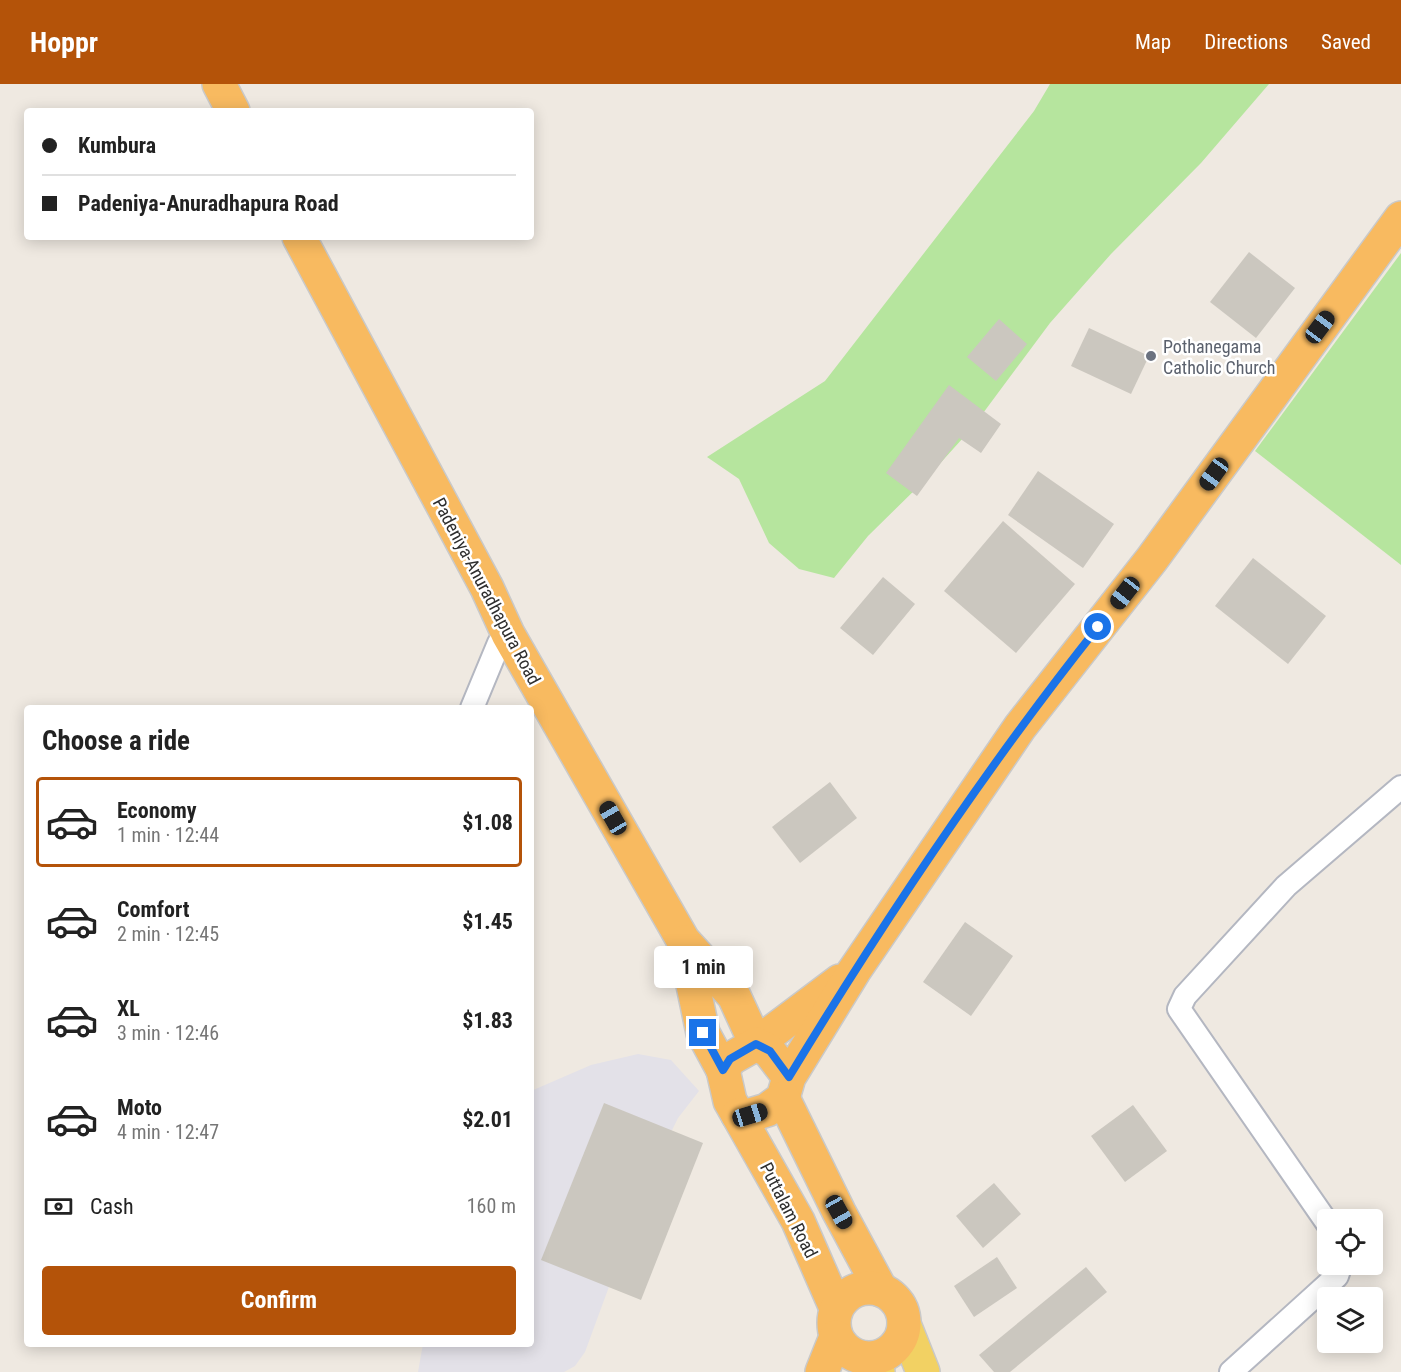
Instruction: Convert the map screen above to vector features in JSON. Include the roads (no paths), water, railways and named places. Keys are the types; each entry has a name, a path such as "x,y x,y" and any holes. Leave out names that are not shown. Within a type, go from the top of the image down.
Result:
{"highway":[{"path":"219,84 231,108"},
{"path":"854,971 756,1044 730,1059 723,1070 730,1101 738,1115 750,1115 767,1110 786,1088 854,971 1020,727 1159,550 1401,218"},
{"name":"Padeniya-Anuradhapura Road","path":"301,240 487,588 508,634 683,940 734,996 756,1044"},
{"name":"Padeniya-Anuradhapura Road","path":"683,940 703,1033 723,1070"},
{"path":"756,1044 770,1051 839,1212 881,1290"},
{"name":"Puttalam Road","path":"738,1115 798,1221 836,1323"},
{"path":"822,1372 836,1323 847,1295 864,1288 881,1290 893,1297 902,1309 904,1324 900,1340 890,1352 869,1365 847,1352 836,1323"}],"main road":[{"path":"904,1324 923,1372"}],"street":[{"path":"473,705 499,643 508,634"},
{"path":"1318,1209 1179,1009 1185,996 1286,886 1401,787"},
{"path":"1231,1372 1337,1275"}],"place":[{"name":"Pothanegama Catholic Church","path":"1151,356"}]}
